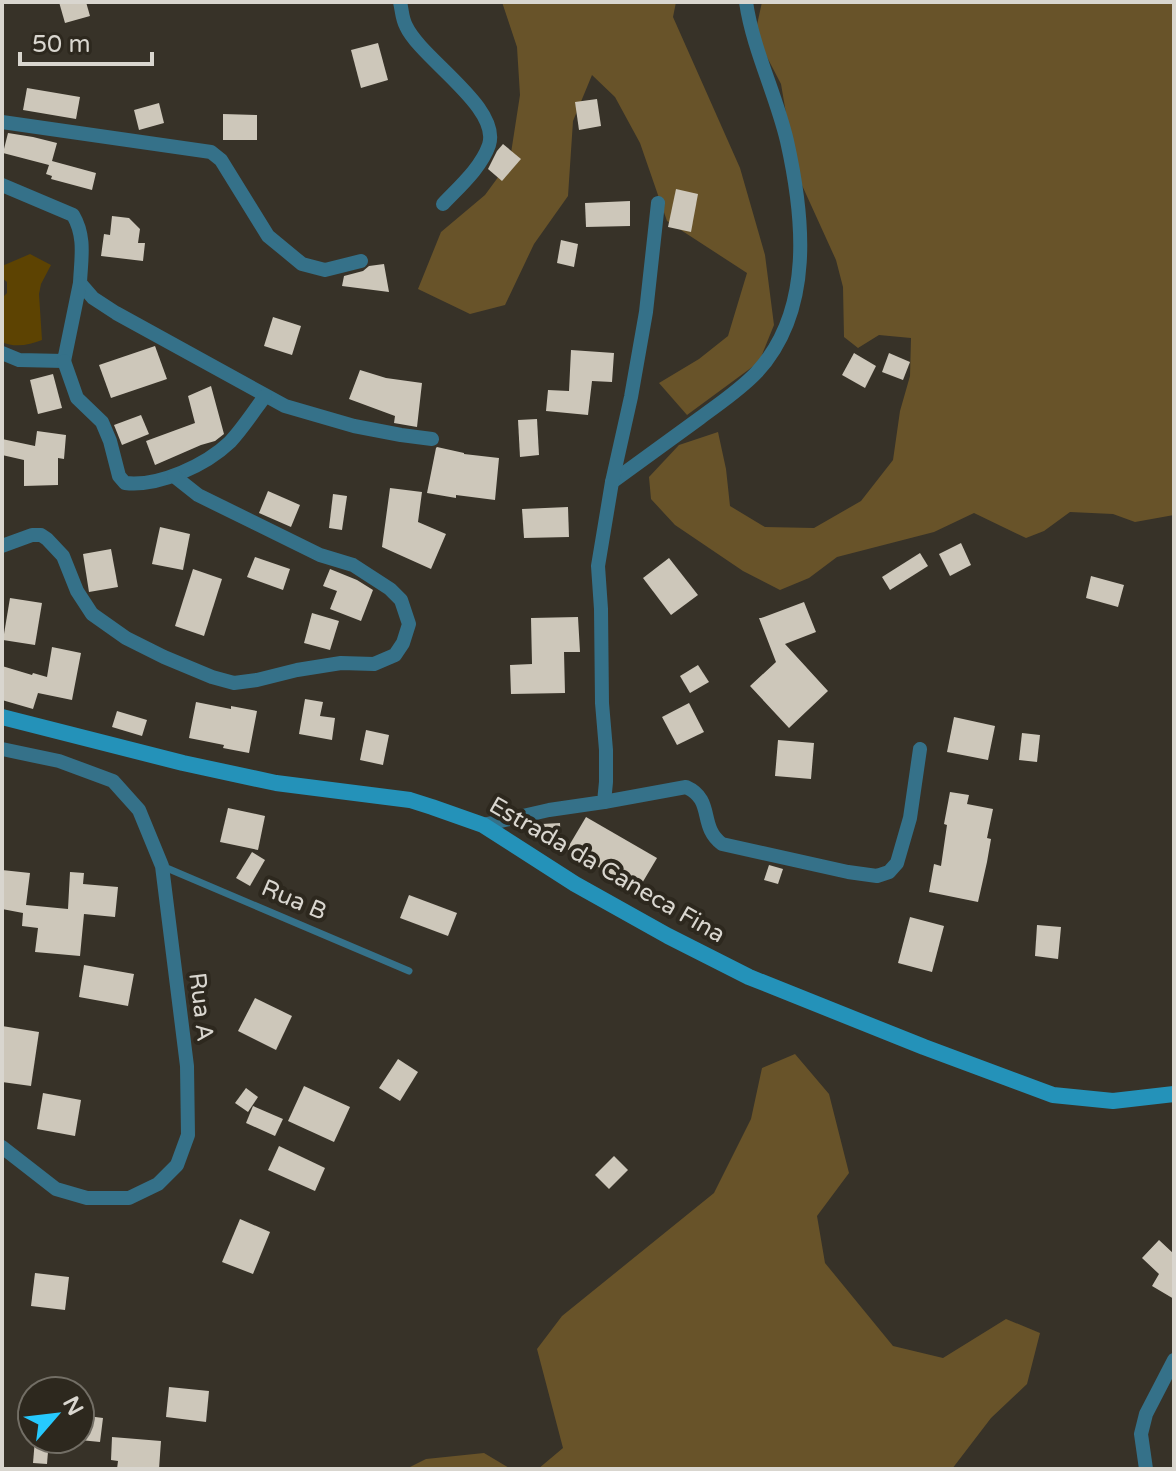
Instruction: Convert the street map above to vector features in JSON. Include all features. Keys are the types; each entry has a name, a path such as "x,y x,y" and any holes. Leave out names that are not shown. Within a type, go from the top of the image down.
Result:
{"street":[{"path":"400,2 405,26 471,98 487,121 490,142 484,156 443,204"},
{"path":"612,482 736,392 757,371 778,344 797,293 801,223 787,142 749,25 746,2"},
{"path":"2,122 211,152 221,160 268,236 302,264 325,270 361,261"},
{"path":"2,185 73,215 79,225 83,239 80,283 64,361 77,398 102,422 119,476 125,483 138,485 174,476 209,459 230,441 265,396"},
{"path":"604,802 606,750 598,566 646,312 658,203"},
{"path":"80,283 93,298 116,313 285,406 354,426 432,439"},
{"path":"2,353 19,360 64,361"},
{"path":"2,546 32,535 41,535 63,556 77,591 92,614 126,638 212,677 234,683 341,663 374,664 395,655 409,624 401,600 390,589 353,565 320,555 198,495 174,476"},
{"name":"Estrada da Caneca Fina","path":"2,717 169,760 276,783 410,800 483,825 575,884 749,977 924,1047 1053,1095 1113,1101 1174,1094"},
{"name":"Rua A","path":"2,749 59,761 113,781 139,810 162,866 187,1066 188,1135 177,1165 158,1184 129,1198 87,1198 56,1189 2,1147"},
{"path":"483,825 549,810 686,787 697,792 703,801 710,831 722,844 877,876 889,872 897,863 910,818 920,749"},
{"path":"1146,1469 1141,1434 1155,1395 1174,1360"}],"lane":[{"name":"Rua B","path":"162,866 409,971"}],"shaded area":[{"path":"502,2 676,2 673,17 740,168 765,255 774,325 759,362 687,415 659,383 699,359 728,336 747,273 667,221 640,143 615,97 592,75 573,121 568,196 534,244 505,305 470,314 418,289 441,232 485,195 507,165 511,153 520,95 517,47"},
{"path":"762,2 1174,2 1174,515 1135,522 1113,514 1070,512 1044,531 1026,538 974,513 934,532 837,557 809,578 780,590 743,571 675,525 651,499 649,477 679,445 718,432 730,506 765,527 814,528 861,501 893,460 900,411 910,376 911,338 879,335 858,348 844,337 843,287 836,260 796,172 781,84 755,34"},
{"path":"30,254 51,265 39,294 42,340 22,345 7,344 2,342 2,298 7,293 7,282 2,278 2,266"},
{"path":"795,1054 829,1094 849,1173 817,1216 825,1263 893,1346 943,1358 1006,1319 1040,1333 1027,1384 991,1418 952,1469 538,1469 563,1448 537,1349 562,1316 714,1193 751,1119 762,1068"},
{"path":"484,1453 511,1469 406,1469 426,1459"}],"building":[{"path":"59,2 86,2 90,16 65,23"},
{"path":"378,43 388,80 361,88 351,50"},
{"path":"27,88 80,97 76,119 23,110"},
{"path":"597,99 601,126 579,130 575,102"},
{"path":"159,103 164,123 139,130 134,110"},
{"path":"223,114 257,115 257,140 223,140"},
{"path":"8,133 57,143 52,161 96,173 92,190 51,179 52,176 46,174 49,165 3,153"},
{"path":"503,144 521,159 502,181 488,169"},
{"path":"676,189 698,194 691,232 668,227"},
{"path":"630,201 630,226 586,227 585,203"},
{"path":"112,216 129,218 140,229 138,243 145,243 143,261 101,256 104,234 110,235"},
{"path":"561,240 578,244 574,267 557,263"},
{"path":"384,264 389,292 342,286 344,276"},
{"path":"273,317 301,326 292,355 264,346"},
{"path":"155,346 167,379 111,398 99,365"},
{"path":"571,350 614,353 612,382 592,381 588,415 546,411 548,390 569,391"},
{"path":"854,353 876,366 865,388 842,375"},
{"path":"889,353 910,362 903,380 882,372"},
{"path":"360,370 386,378 422,383 417,427 394,423 395,416 349,399"},
{"path":"53,374 62,408 38,414 30,380"},
{"path":"211,386 224,434 215,441 155,465 146,441 195,423 188,396"},
{"path":"141,415 149,434 122,445 114,425"},
{"path":"537,419 539,455 520,457 518,420"},
{"path":"37,431 66,435 64,459 58,458 58,485 24,486 24,460 2,455 2,439 35,446"},
{"path":"437,447 499,458 495,500 427,493"},
{"path":"390,488 422,492 418,522 446,534 431,569 382,547"},
{"path":"268,491 300,505 291,527 259,513"},
{"path":"333,494 347,496 342,530 329,528"},
{"path":"568,507 569,537 524,538 522,509"},
{"path":"160,527 190,534 183,570 152,564"},
{"path":"961,543 971,565 950,576 939,554"},
{"path":"111,549 118,587 89,592 83,554"},
{"path":"920,553 928,566 890,590 882,577"},
{"path":"255,557 290,569 283,590 247,577"},
{"path":"669,558 698,595 671,615 643,578"},
{"path":"193,569 222,579 204,636 175,626"},
{"path":"330,569 373,590 361,621 330,609 337,591 323,586"},
{"path":"1091,576 1124,585 1118,607 1086,598"},
{"path":"10,598 42,603 35,645 3,640"},
{"path":"804,602 816,632 785,644 828,691 789,728 750,686 776,662 759,618"},
{"path":"312,613 339,621 330,650 304,643"},
{"path":"578,617 580,652 564,652 565,693 511,694 510,665 532,664 531,618"},
{"path":"52,647 81,653 72,700 38,693 33,709 2,700 2,666 47,677"},
{"path":"698,665 709,682 690,693 680,676"},
{"path":"305,699 323,702 320,716 335,718 332,740 299,734"},
{"path":"196,702 257,711 249,753 189,738"},
{"path":"689,703 704,732 677,745 662,717"},
{"path":"117,711 147,720 142,736 112,727"},
{"path":"954,717 995,726 988,760 947,752"},
{"path":"366,730 389,735 383,765 360,760"},
{"path":"1022,733 1040,735 1037,762 1019,760"},
{"path":"778,740 814,743 811,779 775,776"},
{"path":"950,792 969,795 967,804 993,809 987,838 991,839 978,902 929,892 934,864 941,866"},
{"path":"228,808 265,816 258,850 220,842"},
{"path":"586,817 657,858 638,890 567,849"},
{"path":"560,823 561,844 544,845 542,824"},
{"path":"252,852 265,860 250,886 236,878"},
{"path":"769,865 783,869 778,884 764,880"},
{"path":"2,870 30,873 26,905 68,909 70,872 84,873 83,884 118,887 115,917 84,914 80,956 35,952 38,928 22,926 23,913 2,909"},
{"path":"409,895 457,913 448,936 400,918"},
{"path":"910,917 944,926 932,972 898,963"},
{"path":"1037,925 1061,927 1058,959 1035,956"},
{"path":"84,965 134,974 128,1006 79,997"},
{"path":"255,998 292,1016 276,1050 238,1031"},
{"path":"2,1026 39,1032 31,1086 2,1082"},
{"path":"398,1059 418,1072 400,1101 379,1088"},
{"path":"304,1086 350,1107 334,1142 288,1121"},
{"path":"246,1088 258,1097 248,1112 235,1103"},
{"path":"43,1093 81,1100 75,1136 37,1129"},
{"path":"253,1106 283,1119 275,1136 246,1123"},
{"path":"279,1146 325,1168 315,1191 268,1170"},
{"path":"614,1156 628,1170 609,1189 595,1175"},
{"path":"240,1219 270,1232 253,1274 222,1262"},
{"path":"1159,1240 1174,1254 1174,1299 1152,1286 1159,1274 1142,1258"},
{"path":"35,1273 69,1277 65,1310 31,1306"},
{"path":"169,1387 209,1391 206,1422 166,1417"},
{"path":"96,1417 103,1418 100,1442 96,1442"},
{"path":"112,1437 161,1441 159,1469 117,1469 118,1461 111,1460"},
{"path":"34,1455 48,1455 47,1464 33,1463"}]}
